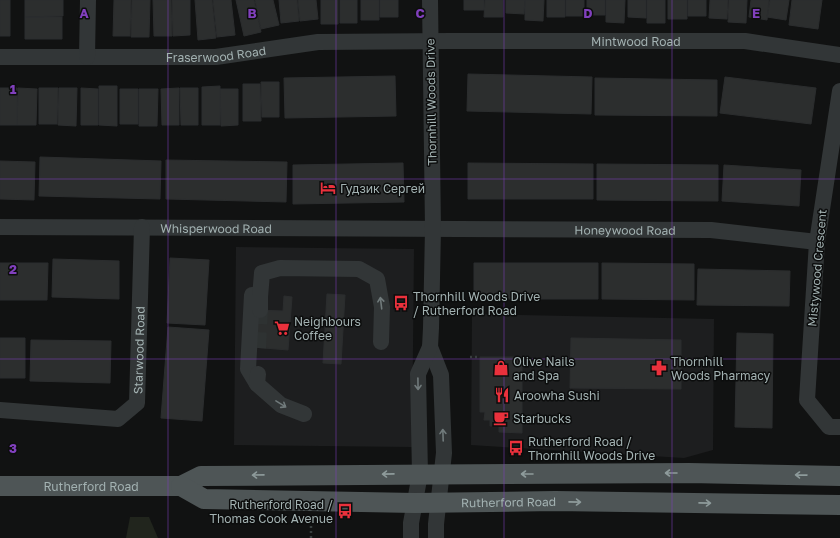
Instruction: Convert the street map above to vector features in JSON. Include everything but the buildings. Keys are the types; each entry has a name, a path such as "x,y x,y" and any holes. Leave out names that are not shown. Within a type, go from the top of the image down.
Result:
{"main road":[{"name":"Rutherford Road","path":"0,486 181,486 201,476 689,473 840,476"},
{"name":"Rutherford Road","path":"181,486 204,499 415,503 555,502 840,505"}],"street":[{"path":"87,56 88,0"},
{"name":"Thornhill Woods Drive","path":"411,538 411,523 420,474 418,374 430,348 433,229 430,0"},
{"name":"Fraserwood Road","path":"0,57 216,57 318,42 431,41"},
{"name":"Mintwood Road","path":"431,41 744,41 840,55"},
{"name":"Mistywood Crescent","path":"840,91 817,242 807,400 829,427 840,427"},
{"name":"Whisperwood Road","path":"0,226 433,229"},
{"name":"Starwood Road","path":"0,410 118,419 137,403 142,227"},
{"name":"Honeywood Road","path":"433,229 711,230 817,242"},
{"path":"304,414 281,405 257,384 248,369 253,286 262,273 280,268 359,269 378,279 382,308 381,342"},
{"path":"260,310 262,273"},
{"path":"257,384 258,348"},
{"name":"Thornhill Woods Drive","path":"430,348 441,375 444,453 438,502 436,538"}],"path":[{"path":"470,357 478,357"},
{"path":"311,519 311,538"}],"shaded area":[{"path":"236,247 414,249 412,447 234,445"},
{"path":"472,314 714,319 713,450 684,458 471,445"},
{"path":"130,517 149,517 158,538 126,538"}],"tunnel":[{"path":"258,348 260,310"}],"place":[{"name":"Гудзик Сергей","path":"328,188"},
{"name":"Thornhill Woods Drive / Rutherford Road","path":"401,303"},
{"name":"Neighbours Coffee","path":"282,328"},
{"name":"Olive Nails and Spa","path":"501,368"},
{"name":"Thornhill Woods Pharmacy","path":"659,368"},
{"name":"Aroowha Sushi","path":"502,395"},
{"name":"Starbucks","path":"501,418"},
{"name":"Rutherford Road / Thornhill Woods Drive","path":"516,448"},
{"name":"Rutherford Road / Thomas Cook Avenue","path":"345,511"}]}
